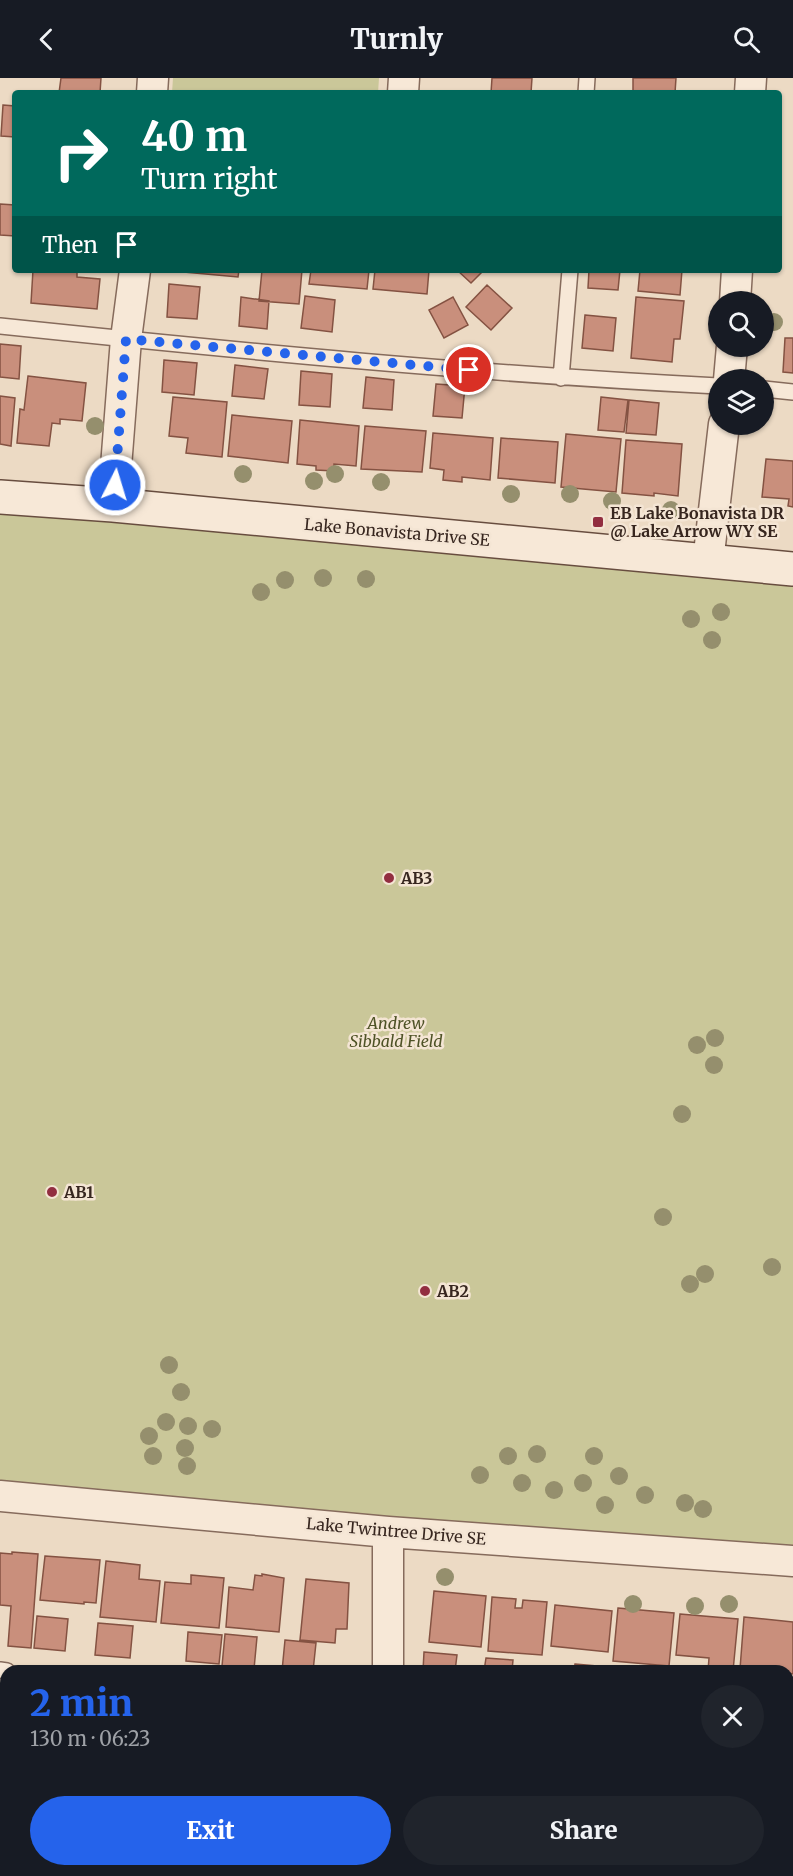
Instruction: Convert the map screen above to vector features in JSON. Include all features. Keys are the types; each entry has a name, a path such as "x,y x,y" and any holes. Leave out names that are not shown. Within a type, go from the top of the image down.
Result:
{"street":[{"path":"113,506 126,339 135,273"},
{"path":"736,291 737,273"},
{"path":"708,562 723,435"},
{"name":"Lake Bonavista Drive SE","path":"0,497 793,569"},
{"name":"Lake Twintree Drive SE","path":"0,1496 388,1532 793,1561"},
{"path":"388,1532 388,1665"}],"lane":[{"path":"561,378 570,273"},
{"path":"0,326 561,378 708,385"},
{"path":"774,390 793,392"}],"green space":[{"path":"173,78 379,78 378,90 172,90"},
{"name":"Andrew Sibbald Field","path":"0,497 793,569 793,1561 0,1496"}],"building":[{"path":"61,78 101,78 100,90 59,90"},
{"path":"492,78 532,78 531,90 491,90"},
{"path":"633,78 676,78 675,90 633,90"},
{"path":"3,105 12,106 12,137 1,136"},
{"path":"0,204 12,205 12,236 0,235"},
{"path":"33,273 77,273 77,277 100,279 97,309 31,303"},
{"path":"195,273 239,273 238,277"},
{"path":"262,273 302,273 299,304 259,301"},
{"path":"311,273 369,273 367,289 309,284"},
{"path":"375,273 429,273 427,294 373,289"},
{"path":"460,273 481,273 471,283"},
{"path":"589,273 620,273 618,290 588,288"},
{"path":"640,273 682,273 680,295 638,291"},
{"path":"169,284 200,287 197,319 167,317"},
{"path":"487,285 512,308 491,330 466,307"},
{"path":"305,296 335,300 332,332 301,328"},
{"path":"241,297 269,301 267,329 239,326"},
{"path":"453,297 468,325 444,338 429,310"},
{"path":"636,297 684,301 680,339 674,339 672,362 631,358"},
{"path":"585,315 616,318 613,351 582,348"},
{"path":"785,338 793,338 793,373 783,372"},
{"path":"0,344 21,346 19,379 0,377"},
{"path":"164,360 197,363 194,395 162,392"},
{"path":"235,365 268,369 264,399 232,396"},
{"path":"301,371 332,374 330,407 299,405"},
{"path":"28,376 86,383 82,421 60,419 60,424 52,423 49,446 17,443 20,409 24,410"},
{"path":"366,377 394,380 392,410 363,408"},
{"path":"436,384 465,386 462,418 433,416"},
{"path":"0,396 15,398 11,446 0,444"},
{"path":"173,397 227,402 222,457 186,453 188,438 169,436"},
{"path":"601,397 628,400 624,432 598,430"},
{"path":"629,400 659,403 656,435 626,433"},
{"path":"232,415 292,421 288,463 228,456"},
{"path":"300,420 359,426 356,466 334,464 334,471 316,470 316,466 297,464"},
{"path":"365,426 426,431 422,472 361,469"},
{"path":"433,433 493,438 490,480 462,477 462,482 443,480 444,470 430,468"},
{"path":"566,434 621,439 616,492 561,487"},
{"path":"501,438 558,442 555,483 498,478"},
{"path":"626,440 682,444 678,496 622,493"},
{"path":"766,459 793,461 793,507 788,506 789,499 762,497"},
{"path":"12,1552 38,1554 31,1648 8,1646 11,1606 0,1605 0,1553 12,1554"},
{"path":"45,1556 100,1560 96,1603 40,1600"},
{"path":"106,1561 140,1565 139,1579 160,1581 156,1622 100,1617"},
{"path":"262,1574 284,1578 279,1632 226,1627 229,1587 253,1590 255,1575 262,1576"},
{"path":"191,1575 224,1578 219,1628 161,1623 165,1582 191,1584"},
{"path":"306,1579 349,1583 347,1629 336,1629 335,1643 300,1640"},
{"path":"434,1591 486,1596 481,1647 429,1642"},
{"path":"492,1597 516,1599 515,1608 522,1608 523,1600 547,1602 542,1655 488,1651"},
{"path":"555,1605 612,1611 608,1652 551,1646"},
{"path":"618,1608 674,1613 669,1665 613,1661"},
{"path":"680,1614 738,1619 734,1665 708,1665 709,1658 676,1655"},
{"path":"37,1616 68,1619 65,1651 34,1648"},
{"path":"744,1617 793,1622 793,1665 740,1665"},
{"path":"98,1623 133,1626 130,1658 95,1655"},
{"path":"188,1632 222,1635 219,1664 186,1661"},
{"path":"225,1634 257,1637 254,1665 222,1665"},
{"path":"285,1640 316,1643 314,1665 283,1665"},
{"path":"424,1652 457,1655 456,1665 423,1665"},
{"path":"486,1658 513,1660 513,1665 485,1665"}],"place":[{"name":"EB Lake Bonavista DR @ Lake Arrow WY SE","path":"598,522"},
{"name":"AB3","path":"389,878"},
{"name":"AB1","path":"52,1192"},
{"name":"AB2","path":"425,1291"}],"route":[{"path":"115,485 126,339 469,370"}]}
